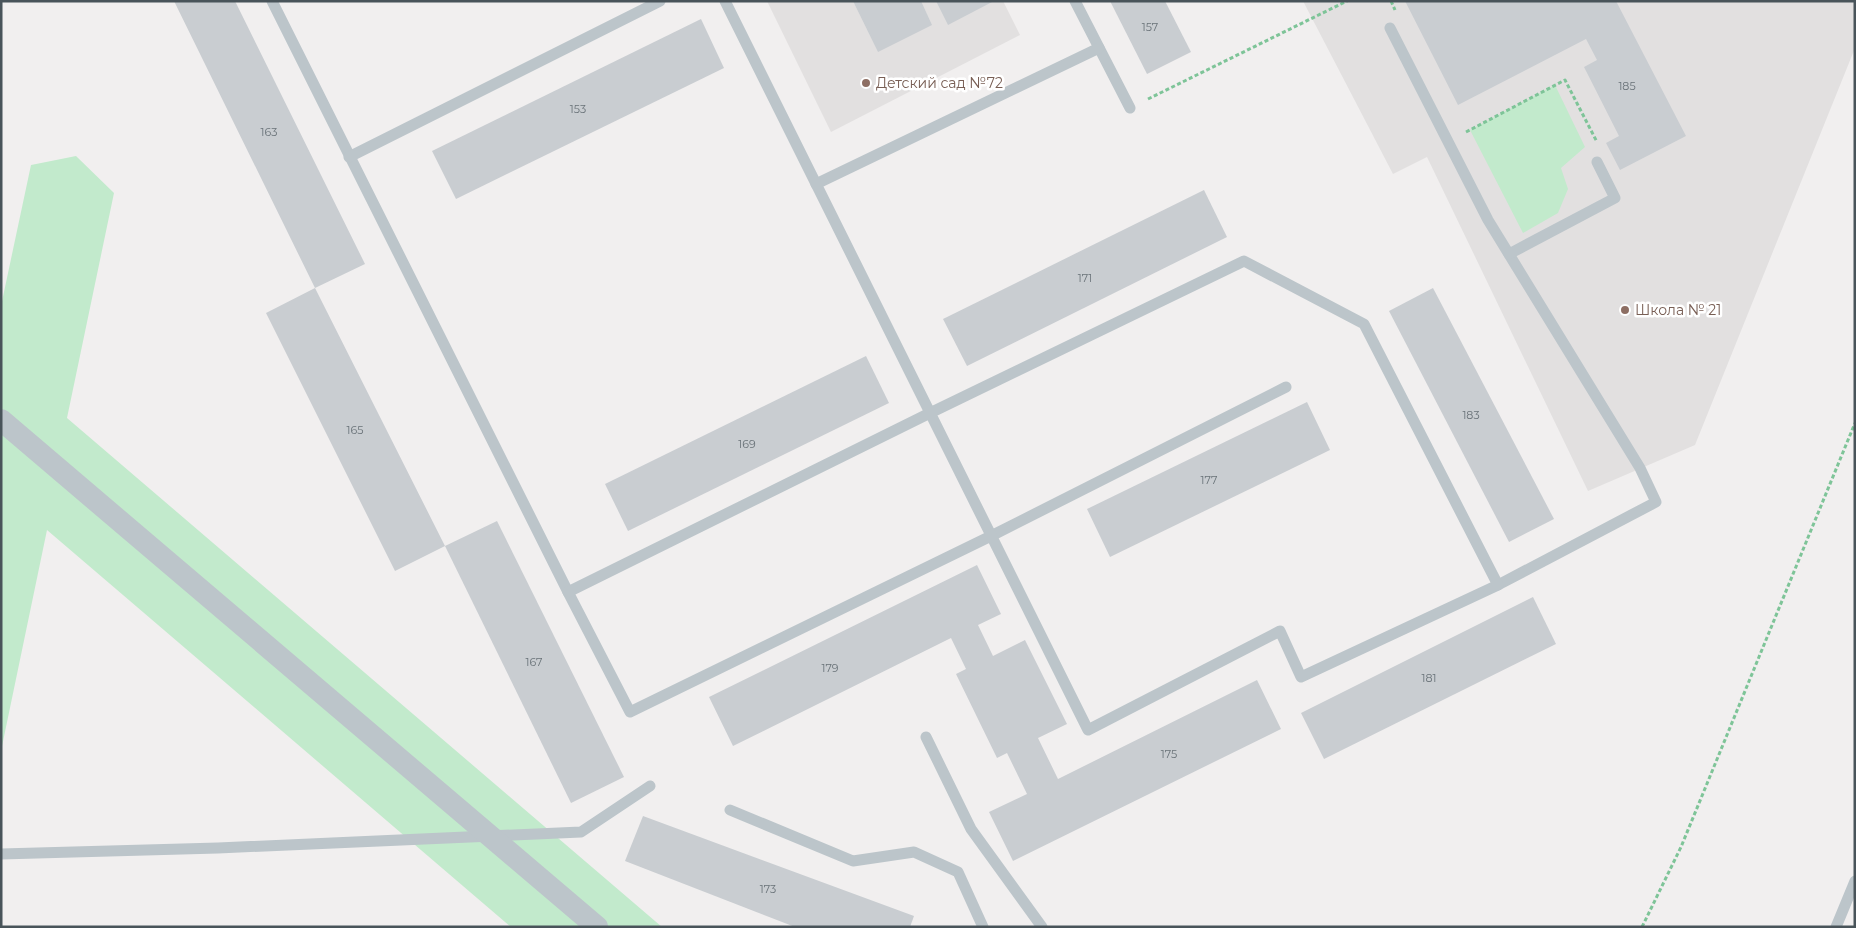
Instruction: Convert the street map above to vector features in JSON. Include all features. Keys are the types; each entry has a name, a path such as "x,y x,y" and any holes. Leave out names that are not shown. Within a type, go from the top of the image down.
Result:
{"street":[{"path":"1,420 597,927"}],"lane":[{"path":"272,1 630,712 991,536 1286,387"},
{"path":"350,157 660,1"},
{"path":"725,1 1088,730 1280,631 1301,677 1498,585 1656,502 1640,468 1488,220 1390,28"},
{"path":"1075,1 1130,108"},
{"path":"816,184 1099,48"},
{"path":"1509,254 1615,198 1597,162"},
{"path":"568,592 930,413 1244,261 1364,324 1498,585"},
{"path":"926,737 972,829 1042,927"},
{"path":"1,854 208,848 581,832 650,786"},
{"path":"730,810 853,861 914,852 958,872 983,927"},
{"path":"1836,927 1855,881"}],"path":[{"path":"1130,108 1346,1"},
{"path":"1391,1 1400,18"},
{"path":"1459,135 1565,80 1599,145"},
{"path":"1642,927 1681,847 1855,422"}],"shaded area":[{"name":"Детский сад №72","path":"767,1 1003,1 1020,35 831,132"},
{"name":"Школа № 21","path":"1303,1 1855,1 1855,48 1695,445 1588,491 1427,157 1393,174"}],"green space":[{"path":"1555,85 1585,147 1561,168 1568,189 1558,213 1523,233 1470,130"},
{"path":"76,156 114,193 67,418 662,927 511,927 47,530 1,751 1,306 31,165"}],"building":[{"path":"174,1 235,1 365,264 315,288"},
{"path":"853,1 921,1 932,25 878,52"},
{"path":"936,1 994,1 948,25"},
{"path":"1110,1 1165,1 1191,52 1147,74"},
{"path":"1405,1 1616,1 1686,136 1620,170 1606,143 1619,136 1584,67 1597,60 1586,39 1458,105"},
{"path":"701,19 724,68 456,199 432,151"},
{"path":"1204,190 1227,237 967,366 943,319"},
{"path":"315,288 445,546 395,571 266,313"},
{"path":"1433,288 1554,519 1509,542 1389,311"},
{"path":"866,356 889,403 628,531 605,484"},
{"path":"1307,402 1330,450 1110,557 1087,509"},
{"path":"497,521 624,777 571,803 445,546"},
{"path":"977,565 1001,614 978,625 993,656 1025,640 1067,724 1038,738 1058,779 1257,680 1281,729 1013,861 989,812 1027,794 1007,753 997,758 956,674 966,669 951,638 733,746 709,697"},
{"path":"1533,597 1556,644 1324,759 1301,713"},
{"path":"643,816 914,916 910,927 795,927 625,861"}],"place":[{"name":"Детский сад №72","path":"866,83"},
{"name":"Школа № 21","path":"1625,310"}]}
